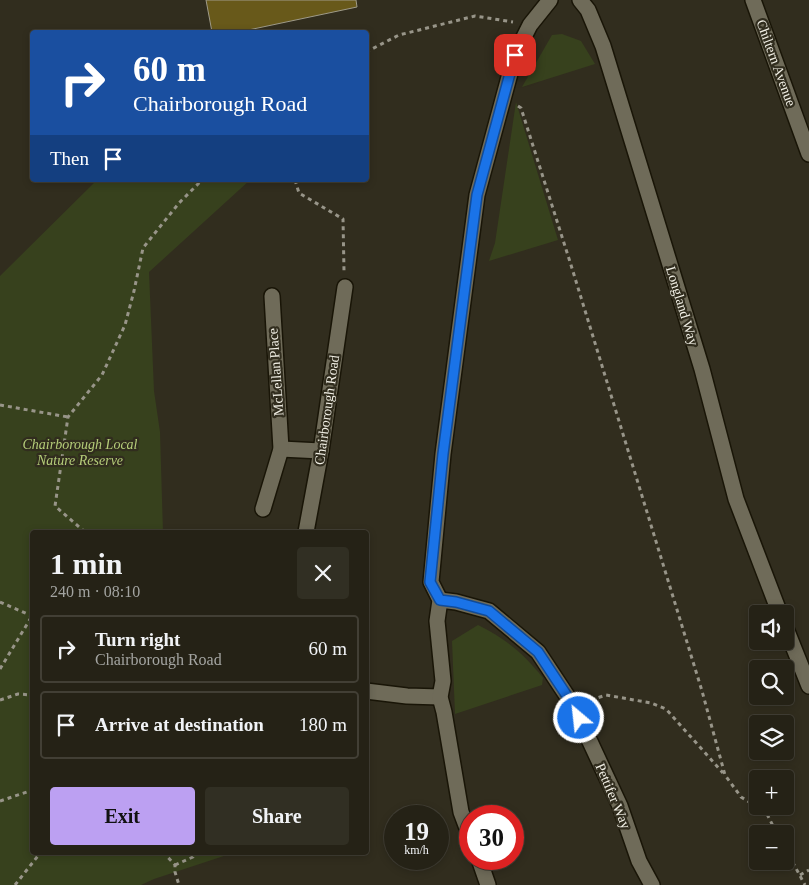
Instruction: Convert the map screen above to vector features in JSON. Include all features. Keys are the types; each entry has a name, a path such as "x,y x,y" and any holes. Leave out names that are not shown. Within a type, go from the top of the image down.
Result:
{"street":[{"path":"460,805 440,697 443,681 437,621 440,600 430,582 443,454 477,195 515,55 530,25 550,0"},
{"name":"Longland Way","path":"580,0 588,10 603,46 702,369 736,499 777,605"},
{"name":"Chiltern Avenue","path":"753,0 809,154"},
{"name":"Chairborough Road","path":"306,530 321,451 345,287"},
{"name":"McLellan Place","path":"263,509 281,449 272,296"},
{"path":"281,449 321,451"},
{"name":"Pettifer Way","path":"440,600 456,602 489,611 538,652 573,705 620,806 639,861 652,885"},
{"path":"794,648 809,686"},
{"path":"369,691 407,696 440,697"},
{"path":"482,870 488,885"}],"path":[{"path":"369,50 398,35 475,16 530,25"},
{"path":"505,94 521,108 702,691 725,775"},
{"path":"83,530 55,506 68,417 102,375 125,325 143,248 179,203 200,182"},
{"path":"296,182 299,193 343,219 345,287"},
{"path":"0,405 68,417"},
{"path":"0,602 30,615"},
{"path":"0,669 30,619"},
{"path":"0,700 18,694 30,694"},
{"path":"573,705 606,695 651,703 666,709 725,775 741,797 766,812 773,825"},
{"path":"0,801 30,790"},
{"path":"15,885 39,855"},
{"path":"166,855 175,865 179,885"},
{"path":"175,865 194,855"},
{"path":"794,864 805,885"},
{"path":"800,874 809,870"}],"green space":[{"path":"562,34 581,41 595,64 522,87 552,35"},
{"path":"516,102 558,240 489,261 495,243"},
{"name":"Chairborough Local Nature Reserve","path":"95,182 248,182 149,272 154,391 160,432 163,530 30,530 30,855 227,855 141,885 0,885 0,276"},
{"path":"478,625 497,635 529,661 543,678 542,685 455,714 452,641"}],"building":[{"path":"206,0 356,0 357,7 248,30 212,30"}],"route":[{"path":"515,55 477,195 443,454 430,582 440,600 456,602 489,611 538,652 573,705 579,718"}]}
